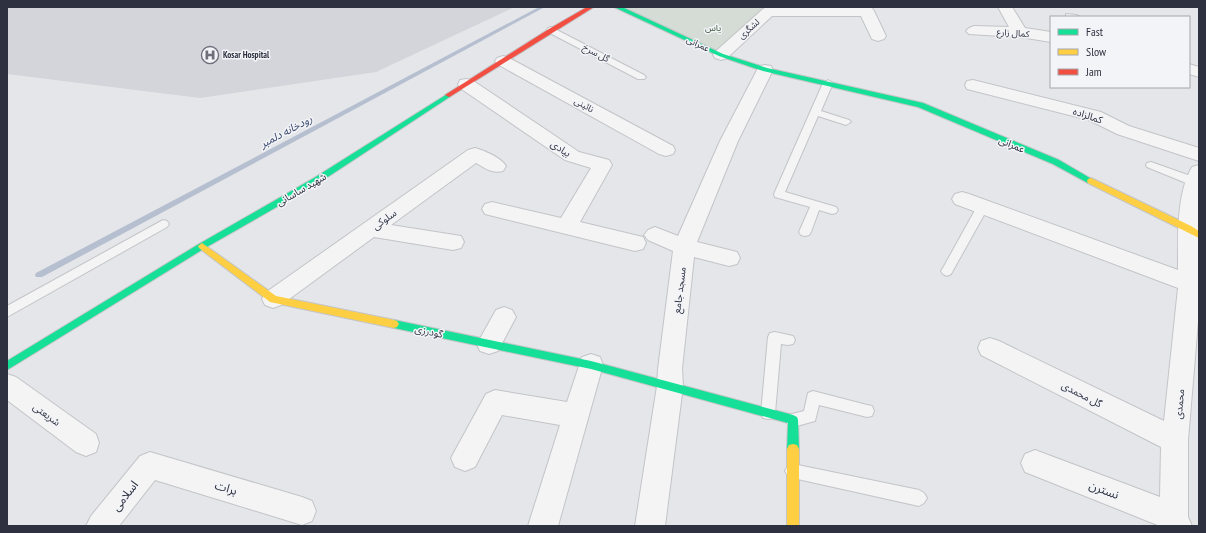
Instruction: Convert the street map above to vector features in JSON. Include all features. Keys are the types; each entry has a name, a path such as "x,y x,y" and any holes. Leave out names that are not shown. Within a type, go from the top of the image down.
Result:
{"street":[{"name":"شهید ساسانی","path":"7,366 202,246 317,180 551,30 592,7"},
{"name":"عمرانی","path":"618,7 721,55 765,70 920,105 1056,162 1104,189 1194,232"},
{"path":"1005,7 1020,32"},
{"name":"لشگری","path":"721,55 774,9"},
{"path":"774,9 867,11 878,36"},
{"name":"کمال زارع","path":"974,31 1020,32 1050,38"},
{"name":"نائینی","path":"503,61 666,150"},
{"name":"مسجد جامع","path":"650,526 670,386 670,369 684,248 729,142 765,70"},
{"name":"بیادی","path":"466,84 572,156 602,165 567,226"},
{"name":"کمالزاده","path":"973,85 1095,116 1198,172"},
{"name":"سلوکی","path":"273,299 475,154 496,166"},
{"name":"محمدی","path":"1175,521 1175,440 1194,285 1194,232 1198,172"},
{"path":"962,199 1194,285"},
{"path":"492,209 635,243"},
{"path":"370,229 453,242"},
{"path":"655,235 684,248 729,258"},
{"name":"گودرزی","path":"202,246 273,299 591,365 794,420"},
{"path":"489,344 504,317"},
{"name":"گل محمدی","path":"990,348 1175,440"},
{"path":"544,526 591,365"},
{"name":"شریعتی","path":"7,385 86,443"},
{"path":"465,458 495,402 577,416"},
{"path":"793,526 794,420"},
{"name":"نسترن","path":"1035,463 1175,521"},
{"name":"برات","path":"150,465 302,511"},
{"name":"اسلامی","path":"101,526 150,465"}],"lane":[{"name":"گل سرخ","path":"551,30 641,77"},
{"path":"828,83 779,194 832,210"},
{"path":"815,112 846,122"},
{"path":"1151,165 1198,172"},
{"path":"805,232 816,205"},
{"path":"947,271 983,206"},
{"path":"7,312 163,224"},
{"path":"768,413 775,337 788,340"},
{"path":"794,420 810,416 813,397 868,411"},
{"path":"793,471 920,498"}],"shaded area":[{"name":"Kosar Hospital","path":"7,7 515,7 376,72 200,98 7,74"}],"green space":[{"name":"یاس","path":"617,7 765,7 721,55"}],"waterway":[{"name":"رودخانه دلمبر","path":"39,275 543,7"}],"traffic: fast":[{"path":"617,7 721,55 765,70 920,105 1056,162 1091,181"},
{"path":"7,366 202,246 317,180 449,95"},
{"path":"394,324 591,365 793,420 793,449"}],"traffic: slow":[{"path":"1091,181 1188,228 1199,235"},
{"path":"202,246 273,299 394,324"},
{"path":"793,449 793,526"}],"traffic: jam":[{"path":"449,95 551,30 591,7"}],"place":[{"name":"Kosar Hospital","path":"210,55"}]}
